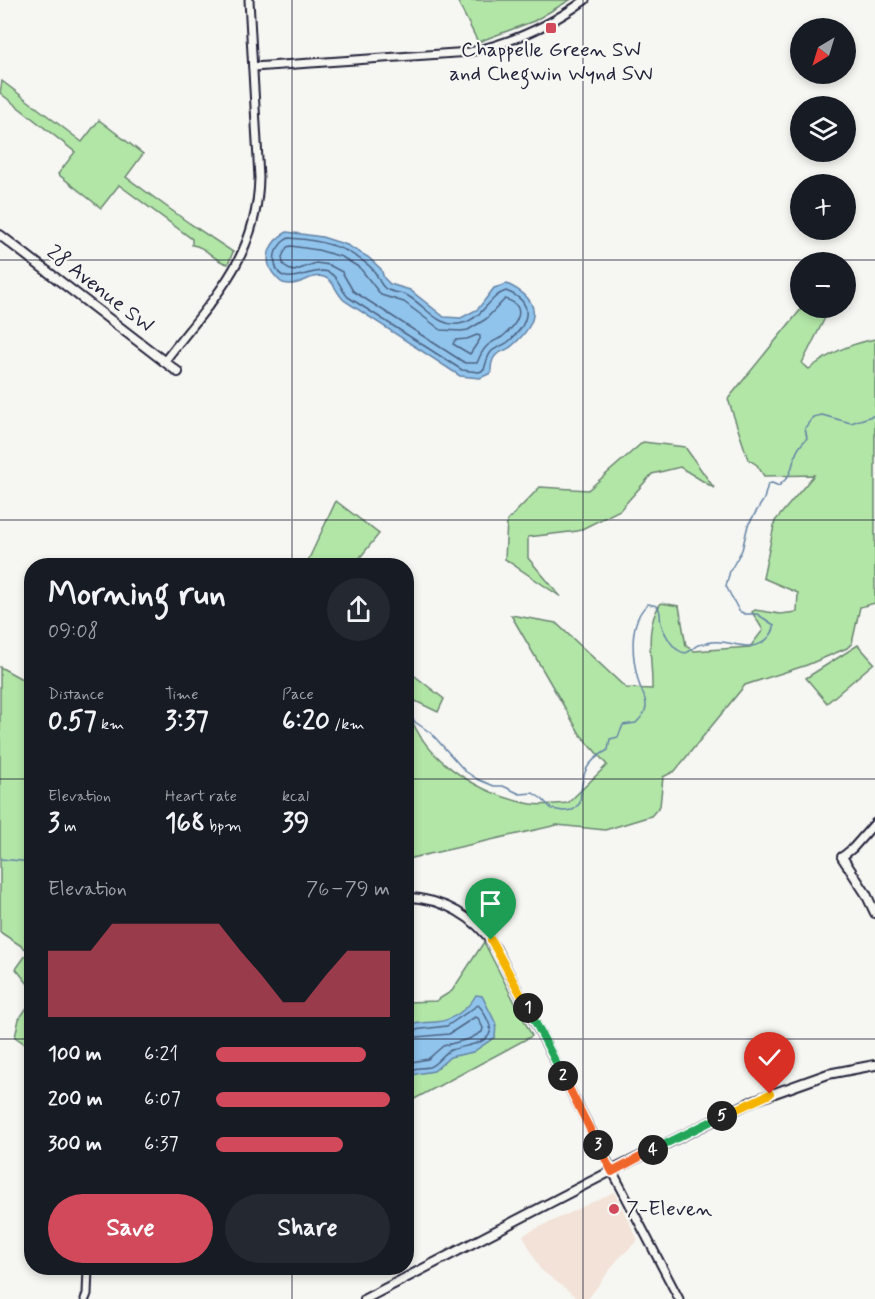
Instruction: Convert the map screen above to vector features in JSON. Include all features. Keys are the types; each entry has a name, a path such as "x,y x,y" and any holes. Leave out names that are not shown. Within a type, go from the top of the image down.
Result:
{"main road":[{"name":"28 Avenue SW","path":"0,235 178,372"},
{"path":"842,857 866,894 875,913"},
{"path":"414,1274 770,1094 828,1074 875,1065"},
{"path":"365,1299 412,1275"}],"street":[{"path":"164,362 206,309 238,263 253,226 259,178 249,0"},
{"path":"253,67 470,52 504,43 542,26 585,0"},
{"path":"842,857 854,848 875,823"},
{"path":"414,898 435,902 459,912 477,925 491,940 679,1299"},
{"path":"87,1297 88,1275"}],"shaded area":[{"path":"614,1192 638,1240 618,1259 588,1299 579,1299 540,1269 523,1235"}],"green space":[{"path":"457,0 570,0 534,21 478,42"},
{"path":"2,81 82,142 99,120 143,154 126,177 233,252 228,264 192,245 192,239 119,185 101,208 58,174 75,152 0,93"},
{"path":"794,318 825,318 802,363 809,369 840,350 875,339 875,603 860,607 852,643 847,648 807,665 745,685 675,771 663,777 660,806 651,816 605,830 557,825 414,857 414,724 422,738 452,770 491,792 535,805 568,803 607,765 580,734 511,615 556,623 626,688 652,689 650,645 652,623 661,603 679,606 686,646 694,651 750,647 763,630 752,612 755,610 780,614 797,612 798,593 763,578 775,521 814,475 764,476 757,465 748,459 728,399"},
{"path":"643,442 685,447 714,488 680,467 652,474 620,510 578,531 528,537 528,558 561,597 505,559 507,521 540,487 588,490"},
{"path":"336,501 379,534 360,558 309,558"},
{"path":"858,645 874,663 827,703 806,678"},
{"path":"0,667 24,680 24,948 0,932"},
{"path":"414,675 444,699 438,712 414,700"},
{"path":"484,942 532,1036 414,1099 414,1002 436,1001 452,991"},
{"path":"24,958 24,979 16,969"},
{"path":"24,1012 24,1043 15,1037 19,1019"}],"water":[{"path":"287,232 322,237 347,245 368,257 381,269 384,278 390,284 410,290 444,317 461,318 478,309 494,288 507,284 518,290 531,304 532,319 522,336 511,347 494,357 491,373 480,378 460,376 345,301 328,279 319,276 295,284 280,281 271,271 268,258 272,246"},
{"path":"476,995 482,996 496,1024 495,1037 473,1052 450,1057 434,1071 414,1075 414,1024 448,1019 473,1000"}],"waterway":[{"path":"414,721 431,733 465,771 477,779 494,786 503,786 520,794 533,793 552,809 573,810 580,803 583,778 589,765 608,750 610,739 618,737 623,725 636,723 645,710 646,704 638,680 633,650 634,629 642,611 648,604 657,606 660,621 668,638 676,648 684,653 698,645 712,642 749,646 762,643 772,633 774,625 757,614 745,614 739,611 726,586 730,571 742,550 748,525 764,499 768,484 779,486 788,476 796,452 807,438 805,428 813,417 822,415 851,423 875,415"},
{"path":"0,859 24,861"}],"place":[{"name":"Chappelle Green SW and Chegwin Wynd SW","path":"551,28"},
{"name":"7-Eleven","path":"614,1209"}],"route":[{"path":"491,940 612,1172 770,1094"}]}
